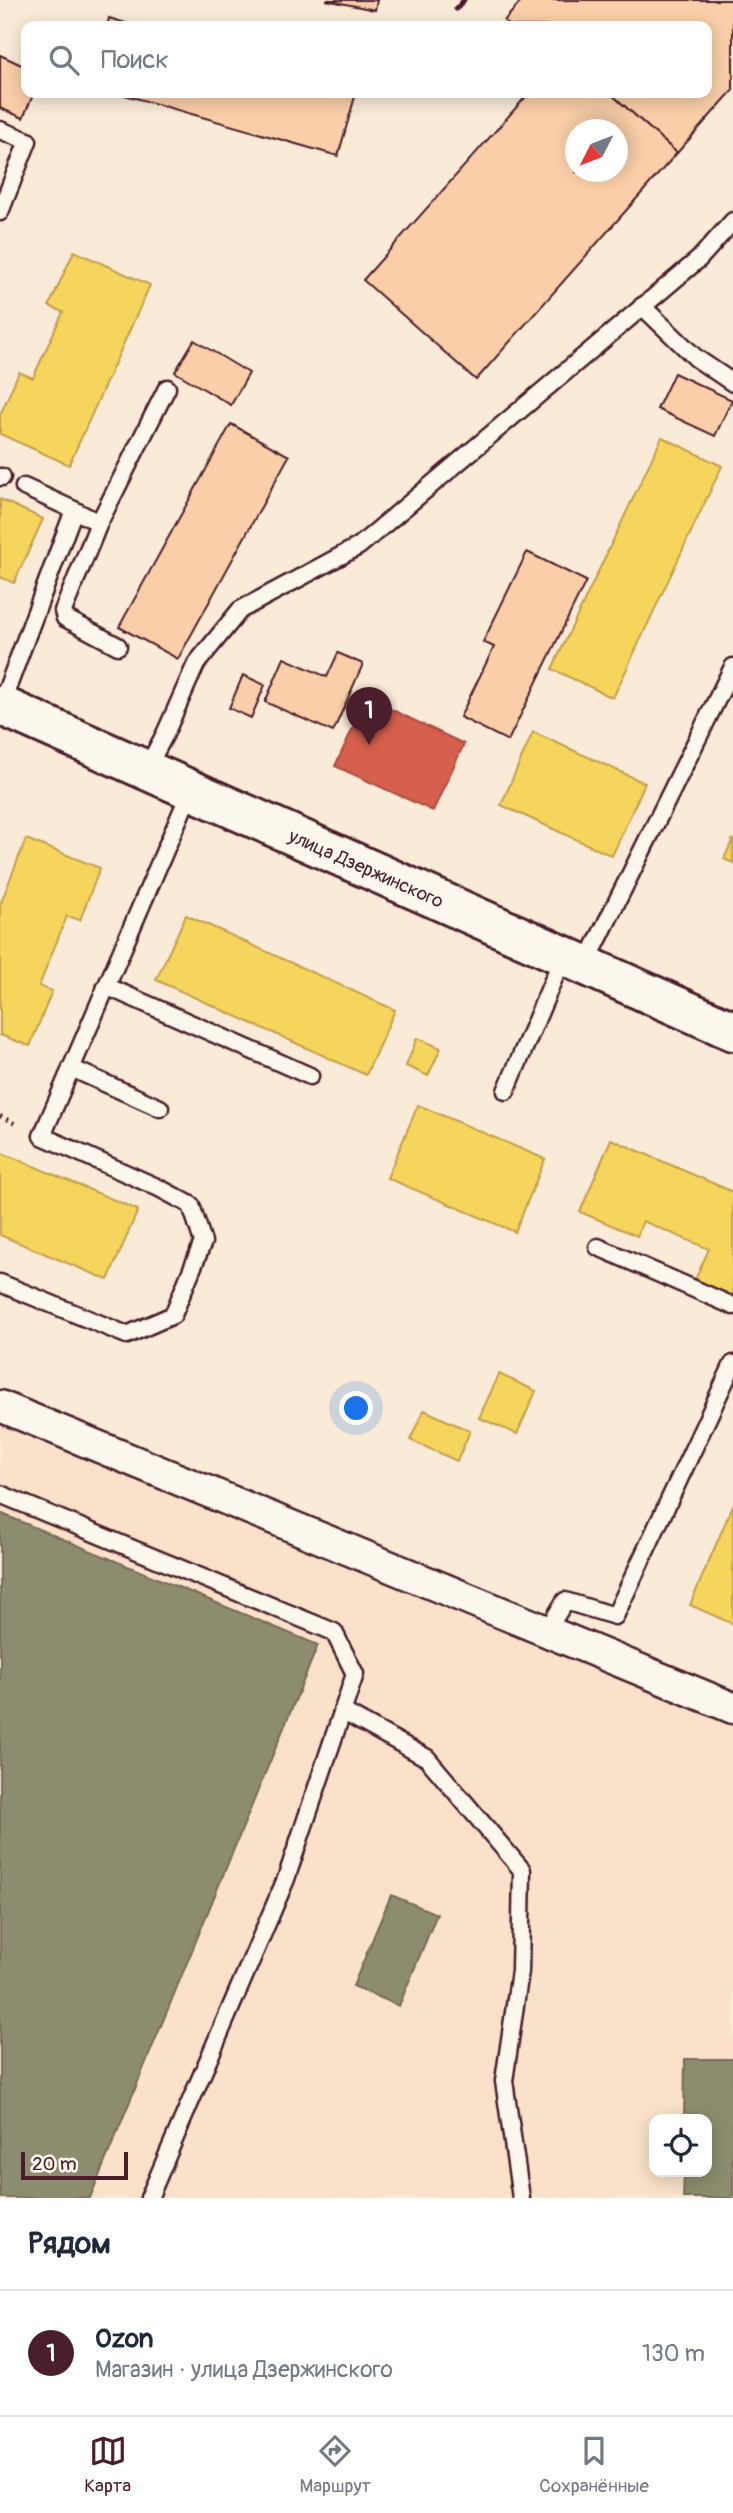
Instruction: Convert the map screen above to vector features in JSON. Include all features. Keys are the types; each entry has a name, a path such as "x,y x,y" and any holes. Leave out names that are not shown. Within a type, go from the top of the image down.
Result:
{"main road":[{"name":"улица Дзержинского","path":"1,705 733,1031"}],"street":[{"path":"0,1406 733,1708"}],"lane":[{"path":"0,130 28,141 0,212"},
{"path":"146,770 196,664 240,610 359,545 699,259 733,221"},
{"path":"642,306 696,358 733,383"},
{"path":"118,646 65,618 63,611 99,523 167,388"},
{"path":"24,487 99,523"},
{"path":"1,705 74,510"},
{"path":"506,1091 733,667"},
{"path":"0,1283 127,1335 173,1315 203,1242 191,1205 42,1136 191,790"},
{"path":"106,986 310,1076"},
{"path":"71,1068 160,1108"},
{"path":"598,1247 733,1306"},
{"path":"546,1632 565,1601 615,1616 733,1364"},
{"path":"0,1494 334,1632 355,1674 286,1880 149,2198"},
{"path":"342,1712 427,1758 522,1870 520,1971 504,2081 521,2198"}],"shaded area":[{"path":"0,1418 733,1715 733,2198 0,2198"}],"building: Жильё":[{"path":"74,251 150,285 69,465 0,434 0,415 19,372 33,378 63,312 49,306"},
{"path":"662,437 722,466 613,698 552,669"},
{"path":"0,499 43,519 14,583 0,577"},
{"path":"533,732 645,783 612,856 501,805"},
{"path":"26,839 100,868 80,920 67,916 39,986 52,991 30,1046 0,1035 0,905"},
{"path":"733,839 733,863 724,859"},
{"path":"186,915 395,1010 366,1075 156,980"},
{"path":"417,1038 441,1048 428,1076 406,1066"},
{"path":"418,1105 545,1159 515,1232 387,1178"},
{"path":"611,1139 733,1192 733,1299 694,1282 709,1249 643,1221 637,1236 580,1212"},
{"path":"0,1152 138,1210 108,1280 0,1235"},
{"path":"499,1374 536,1391 517,1434 479,1418"},
{"path":"424,1410 470,1431 457,1461 410,1440"},
{"path":"733,1505 733,1624 690,1605"}],"building: Торговля":[{"path":"367,698 464,744 433,811 335,766"}],"building: Промзона":[{"path":"0,1513 318,1645 90,2198 0,2198"},
{"path":"391,1895 437,1914 399,2006 353,1986"},
{"path":"685,2059 733,2059 733,2198 683,2198 684,2177 712,2177 712,2114 684,2114"}],"building: Прочее":[{"path":"326,0 377,0 375,10"},
{"path":"522,0 733,0 733,90 677,153 616,98 712,98 712,21 504,21"},
{"path":"0,55 21,65 21,98 32,98 23,118 0,108"},
{"path":"135,98 355,98 338,156"},
{"path":"525,98 616,98 677,153 476,380 363,280"},
{"path":"194,340 249,373 231,405 175,372"},
{"path":"674,373 732,400 715,436 657,409"},
{"path":"231,424 289,456 178,659 119,627"},
{"path":"527,552 586,581 508,741 460,717 494,647 483,642"},
{"path":"338,653 363,664 333,732 265,702 284,658 327,677"},
{"path":"243,675 265,685 251,718 229,708"}],"railway":[{"path":"456,9 464,0"}],"place":[{"name":"Ozon","path":"369,745"}]}
